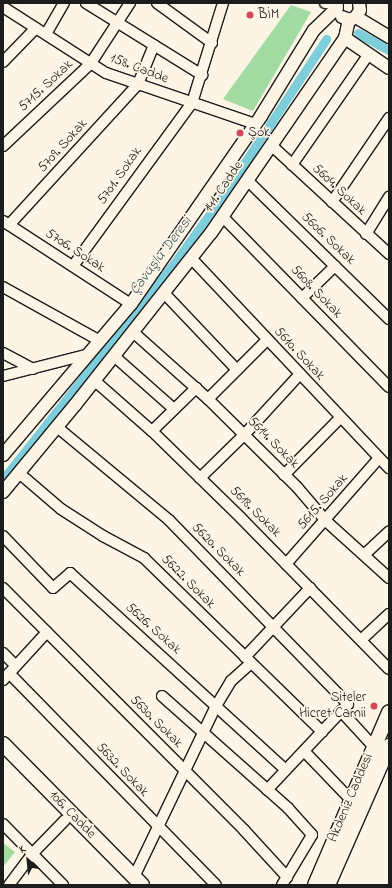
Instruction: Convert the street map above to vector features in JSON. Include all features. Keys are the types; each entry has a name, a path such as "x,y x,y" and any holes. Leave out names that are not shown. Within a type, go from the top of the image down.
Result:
{"main road":[{"name":"Akdeniz Caddesi","path":"315,885 350,800 389,712"},
{"name":"106. Cadde","path":"3,744 135,882"},
{"name":"Akdeniz Caddesi","path":"328,885 389,746"},
{"name":"106. Cadde","path":"3,756 65,820 135,882"}],"street":[{"path":"46,34 64,3"},
{"path":"86,3 202,75"},
{"name":"5715. Sokak","path":"3,146 91,63 130,3"},
{"path":"157,3 212,43"},
{"name":"5701. Sokak","path":"73,266 192,103 212,43 223,3"},
{"path":"325,3 338,5 340,15 352,18 389,37"},
{"name":"141. Cadde","path":"3,492 95,381 192,258 345,38 352,18 360,10 359,3"},
{"name":"141. Cadde","path":"3,455 131,304 255,124 314,30 338,5"},
{"name":"158. Cadde","path":"3,7 106,73 255,124"},
{"path":"3,62 36,28"},
{"path":"345,38 389,68"},
{"path":"138,84 154,45"},
{"path":"292,165 369,54"},
{"name":"5709. Sokak","path":"6,223 138,84"},
{"path":"332,202 389,118"},
{"name":"5604. Sokak","path":"271,145 389,254"},
{"name":"5606. Sokak","path":"247,180 389,319"},
{"path":"366,234 389,197"},
{"name":"5608. Sokak","path":"222,216 389,387"},
{"name":"5706. Sokak","path":"6,223 131,304"},
{"name":"5610. Sokak","path":"192,258 340,418 389,468"},
{"path":"302,298 335,266"},
{"path":"3,288 100,341"},
{"path":"164,293 237,370"},
{"path":"131,304 144,318"},
{"name":"5614. Sokak","path":"133,332 208,399 284,474 326,521 365,554 389,578"},
{"path":"208,399 267,340"},
{"path":"3,353 33,369"},
{"path":"3,376 89,354"},
{"path":"114,356 174,409"},
{"path":"200,478 244,435 299,374"},
{"name":"5618. Sokak","path":"95,381 152,431 200,478 389,669"},
{"path":"152,431 196,388"},
{"path":"284,474 340,418"},
{"name":"5620. Sokak","path":"57,427 169,520 273,626 345,708 374,747"},
{"name":"5615. Sokak","path":"286,564 326,521 379,458"},
{"name":"5622. Sokak","path":"19,473 61,509 103,536 144,558 322,732"},
{"path":"365,554 389,532"},
{"name":"5626. Sokak","path":"3,536 53,588 70,573 286,770"},
{"name":"5630. Sokak","path":"3,588 184,770 285,881"},
{"path":"135,882 184,770 216,706 231,681 273,626 310,588"},
{"path":"361,640 389,614"},
{"path":"6,677 47,632"},
{"path":"3,653 16,666"},
{"name":"5632. Sokak","path":"6,677 216,885"},
{"path":"162,696 267,790 312,835 285,881"},
{"path":"267,790 345,708"},
{"path":"304,751 350,800"},
{"path":"9,885 33,853 65,820"},
{"path":"3,824 63,885"}],"green space":[{"path":"291,5 311,12 253,111 223,99"},
{"path":"3,843 15,852 3,867"}],"waterway":[{"name":"Çavuşlu Deresi","path":"358,33 389,50"},
{"name":"Çavuşlu Deresi","path":"3,479 178,258 220,200 326,39"}],"place":[{"name":"BİM","path":"250,15"},
{"name":"Şok","path":"240,133"},
{"name":"Siteler Hicret Camii","path":"374,706"}]}
